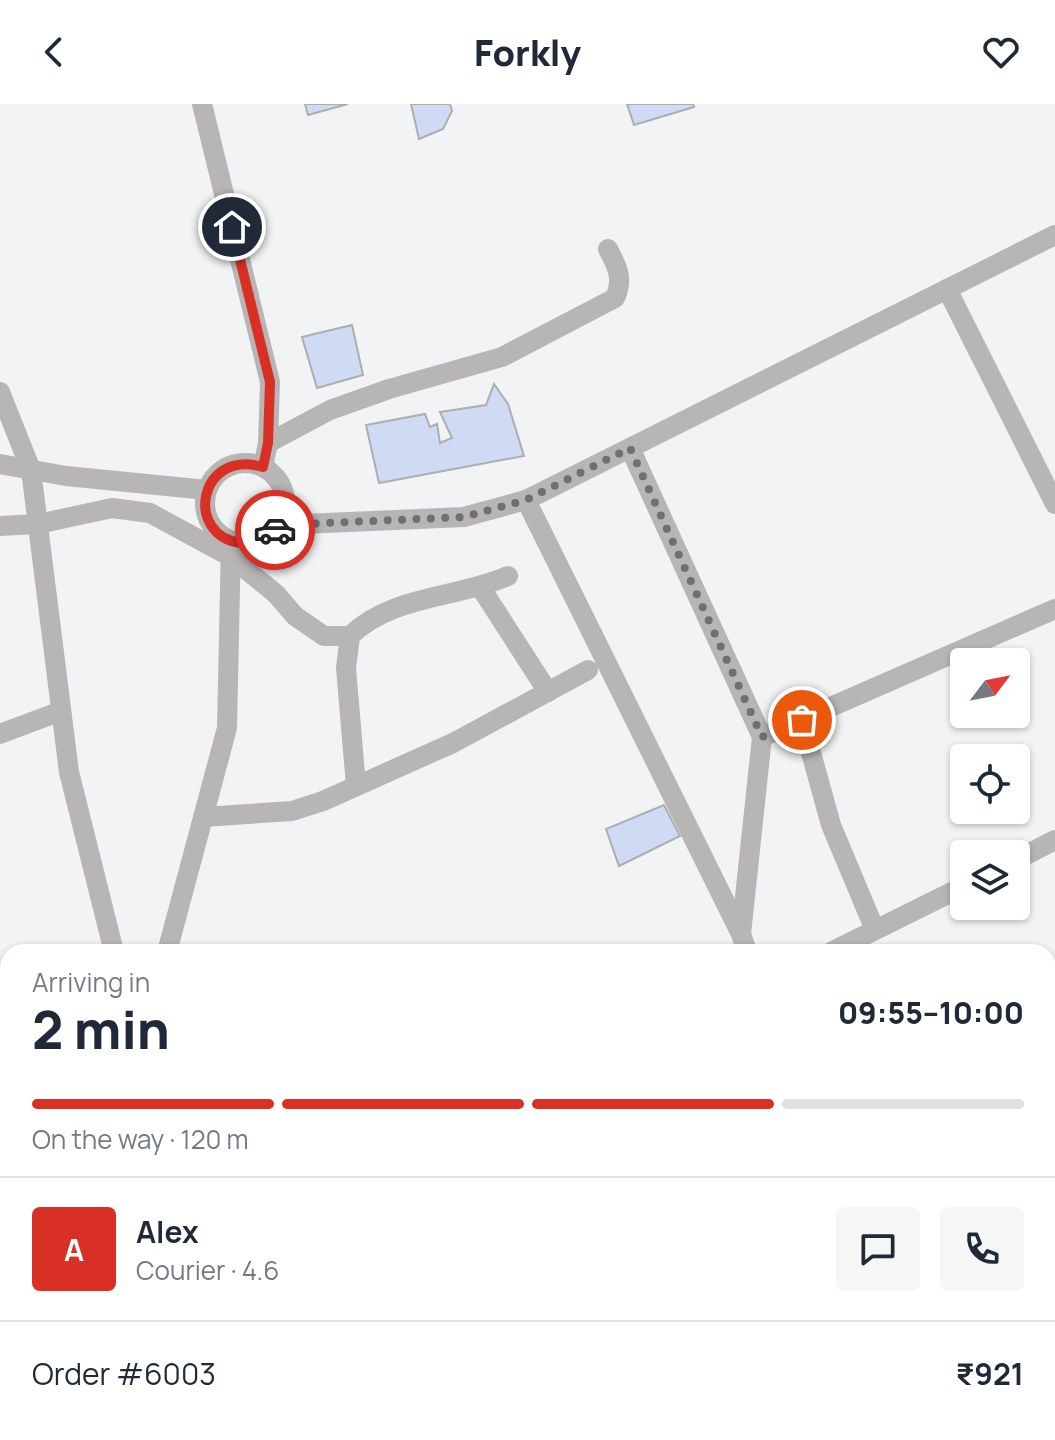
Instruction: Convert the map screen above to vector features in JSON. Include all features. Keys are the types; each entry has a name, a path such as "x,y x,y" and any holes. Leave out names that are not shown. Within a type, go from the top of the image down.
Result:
{"street":[{"path":"202,104 270,382 268,443 263,467"},
{"path":"279,525 464,517 526,500 1055,235"},
{"path":"268,443 330,410 389,389 502,357 615,298 620,288 619,270 608,249"},
{"path":"947,289 1055,504"},
{"path":"0,392 31,470 69,772 112,944"},
{"path":"630,448 762,737 744,943"},
{"path":"0,526 38,524 112,508 150,513 231,549 258,542 270,535 279,525 284,512 282,486 263,467 250,463 223,469 213,478 207,490 206,515 231,549 295,616 324,636 350,636 382,612 481,588 508,576"},
{"path":"0,464 66,476 207,490"},
{"path":"526,500 744,943"},
{"path":"169,944 227,728 231,549"},
{"path":"481,588 548,692"},
{"path":"762,737 1055,609"},
{"path":"350,636 346,668 356,786"},
{"path":"203,817 292,811 323,801 453,743 588,670"},
{"path":"0,734 61,711"},
{"path":"802,720 831,825 875,930"},
{"path":"1030,853 1055,840"},
{"path":"847,944 950,893"}],"building":[{"path":"305,104 348,104 308,115"},
{"path":"411,104 450,104 452,111 443,129 419,139"},
{"path":"627,104 693,104 694,107 634,125"},
{"path":"352,325 363,375 317,388 302,337"},
{"path":"494,384 508,404 524,456 379,483 366,425 425,414 430,427 437,424 440,443 452,438 440,412 486,405"},
{"path":"664,805 680,836 619,866 606,829"}],"way so far":[{"path":"275,530 279,525 464,517 526,500 630,448 762,737 802,720"}],"route":[{"path":"232,227 270,382 268,443 263,467 250,463 236,464 223,469 213,478 207,490 206,515 220,535 244,544 258,542 275,530"}]}
